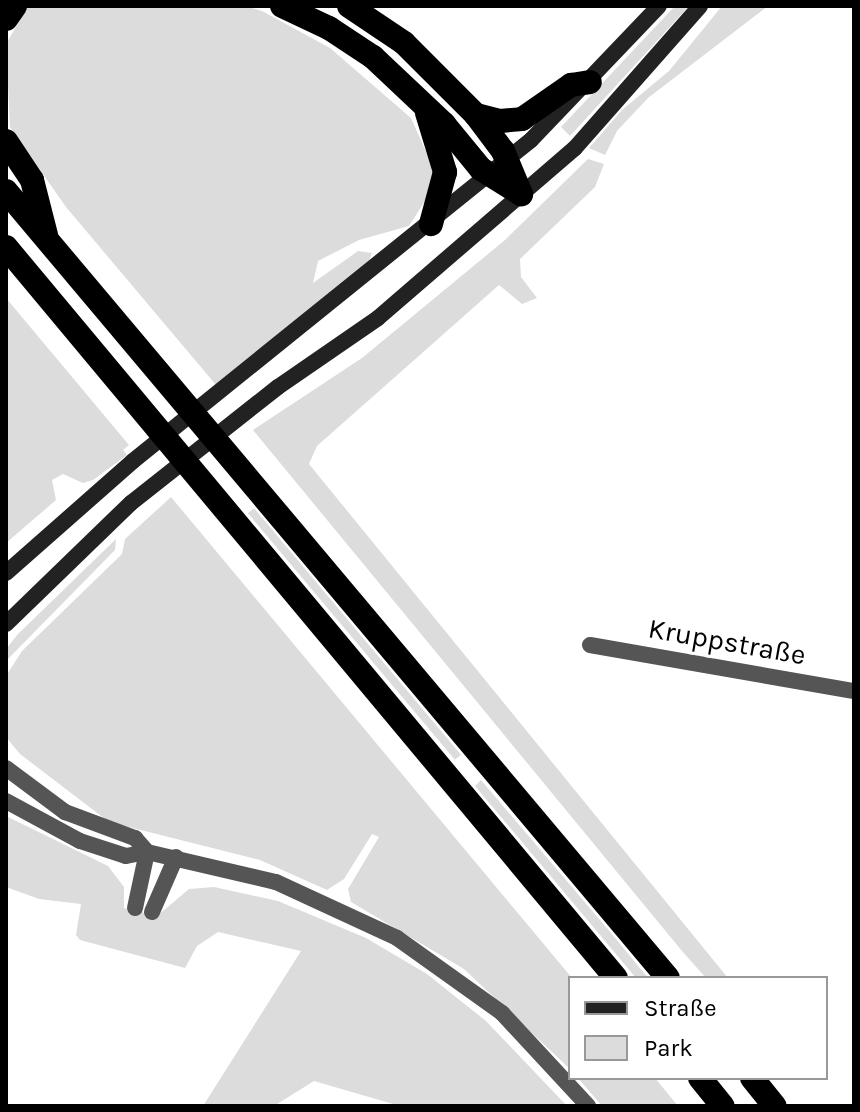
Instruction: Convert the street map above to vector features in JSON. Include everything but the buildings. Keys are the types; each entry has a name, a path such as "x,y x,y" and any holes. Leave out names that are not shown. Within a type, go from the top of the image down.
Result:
{"highway":[{"path":"6,19 15,6"},
{"path":"282,6 357,45 400,79 427,110 498,168 521,194"},
{"path":"349,6 404,43 476,115 498,168"},
{"path":"476,115 500,121 522,119 571,85 590,82"},
{"path":"427,110 445,172 431,224"},
{"path":"6,141 32,180 47,241"},
{"path":"6,191 666,976"},
{"path":"6,247 614,976"},
{"path":"6,260 37,284"},
{"path":"702,1080 723,1106"},
{"path":"754,1080 775,1106"}],"main road":[{"path":"6,573 133,461 498,168 590,82 659,6"},
{"path":"6,624 131,503 278,387 378,318 575,148 700,6"}],"street":[{"name":"Kruppstraße","path":"590,645 854,691"},
{"path":"6,759 10,772 45,798 93,826 135,838 147,852"},
{"path":"6,801 80,841 126,856 147,852 176,857 264,878 332,905 423,953 485,999 588,1106"},
{"path":"135,908 147,852"},
{"path":"152,912 176,857"}],"green space":[{"path":"28,6 246,6 262,11 330,48 411,118 434,170 428,196 409,226 359,240 318,261 313,283 358,251 372,253 369,261 216,385 66,207 10,127 6,44"},
{"path":"675,6 689,6 570,136 561,127"},
{"path":"722,6 768,6 648,98 617,131 605,155 589,148 622,110 669,71"},
{"path":"588,159 604,164 595,187 520,259 521,277 537,298 522,304 499,285 317,446 309,464 726,976 704,976 682,951 253,430 362,358 505,240"},
{"path":"6,298 129,445 123,450 127,455 93,480 83,483 63,474 52,480 56,500 6,543"},
{"path":"171,497 570,976 568,1067 464,969 351,902 348,889 379,837 372,834 344,879 327,890 260,860 109,822 20,754 6,737 6,676 22,651 122,554 125,539"},
{"path":"254,508 461,755 455,760 248,513"},
{"path":"116,539 115,550 6,661 6,649 18,634"},
{"path":"481,780 646,976 634,976 475,786"},
{"path":"6,816 108,866 124,887 124,908 157,916 189,889 214,887 278,901 366,938 427,974 486,1021 567,1106 400,1106 314,1081 274,1106 203,1106 301,951 218,932 197,946 185,968 80,940 76,935 81,904 39,899 6,887"},
{"path":"580,1080 657,1080 678,1106 602,1106"}]}
